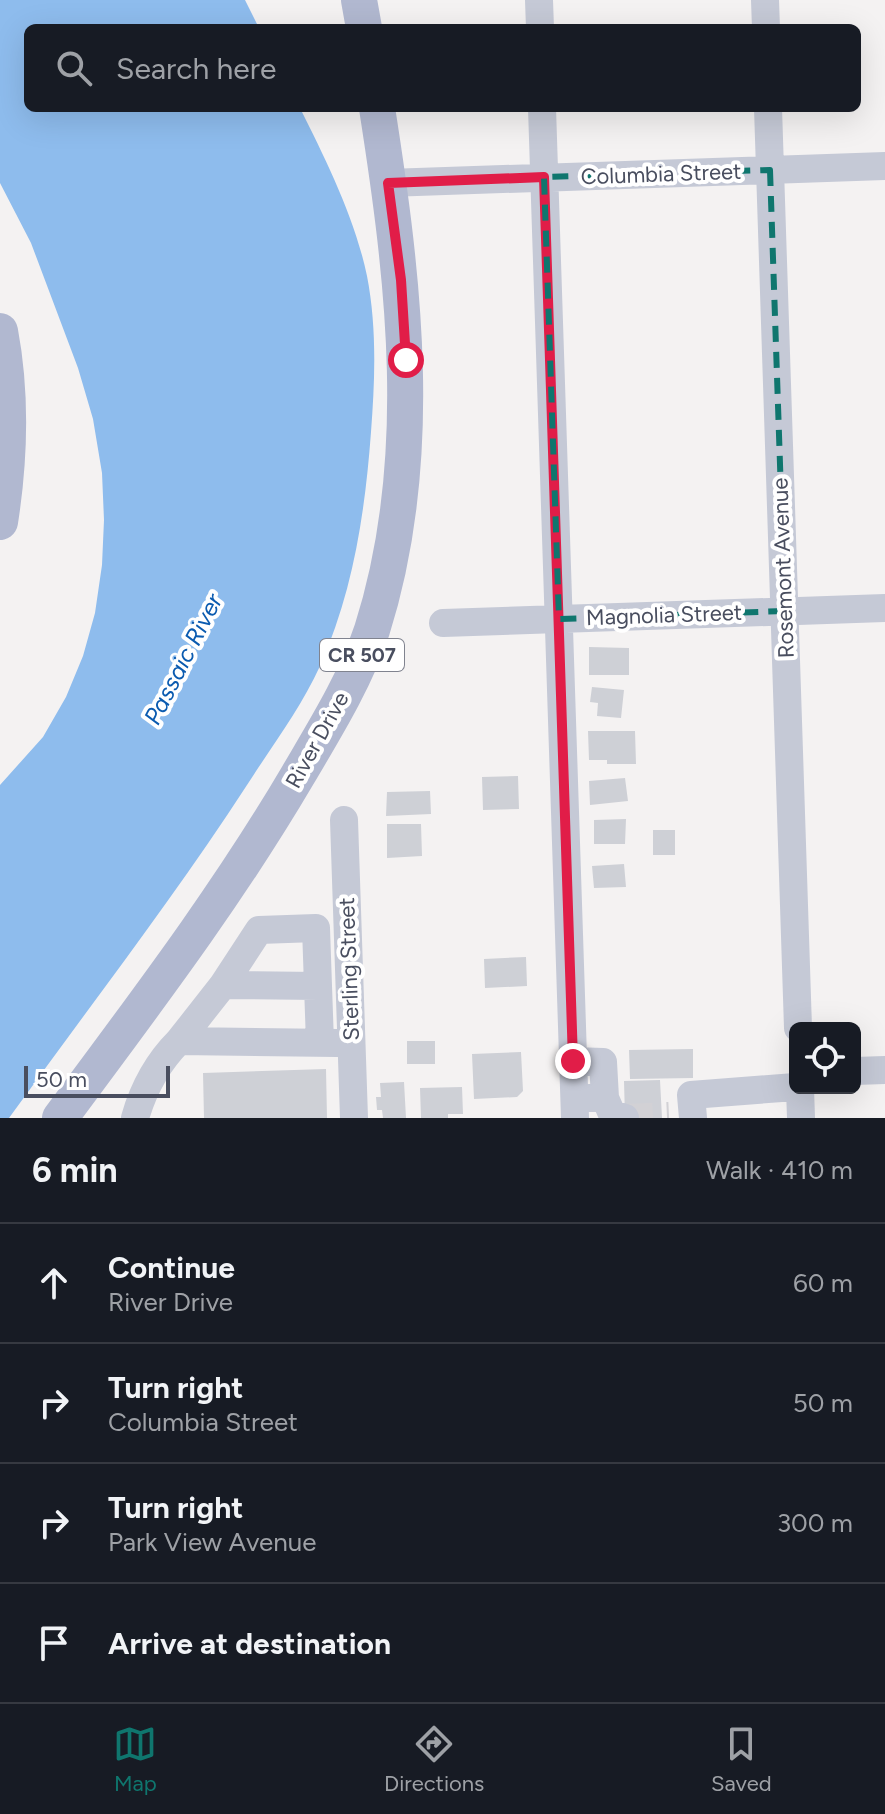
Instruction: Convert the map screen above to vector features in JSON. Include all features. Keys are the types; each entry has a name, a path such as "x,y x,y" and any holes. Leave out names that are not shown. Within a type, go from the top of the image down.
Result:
{"main road":[{"path":"359,0 363,24"},
{"name":"River Drive","path":"60,1118 244,864 340,702 371,632 389,563 406,400 403,306 378,112"},
{"path":"0,331 9,419 0,522"}],"street":[{"path":"539,0 540,24"},
{"path":"765,0 766,24"},
{"path":"542,112 575,1108 605,1098"},
{"name":"Rosemont Avenue","path":"768,112 798,1022"},
{"name":"Columbia Street","path":"388,183 885,166"},
{"name":"Magnolia Street","path":"443,623 885,608"},
{"name":"Sterling Street","path":"344,820 354,1118"},
{"path":"137,1111 169,1051 223,985 259,930 316,928 320,1043"},
{"path":"223,985 318,986"},
{"path":"179,1041 351,1043"},
{"path":"573,1061 603,1062 605,1098 612,1114 625,1118"},
{"path":"861,1071 885,1070"},
{"path":"685,1117 691,1095 789,1089"},
{"path":"799,1094 801,1118"}],"highlighted area":[{"path":"770,170 785,611 559,619 544,177"}],"water":[{"name":"Passaic River","path":"0,0 245,0 257,24 24,24 24,112 302,112 339,190 362,254 370,295 374,354 371,432 356,552 341,610 320,666 295,712 219,827 9,1118 0,1118 0,785 43,737 66,697 83,656 95,613 104,520 102,473 93,419 78,368 31,243 0,183"}],"building":[{"path":"589,647 629,648 629,675 589,675"},
{"path":"592,687 624,690 621,718 597,716 598,703 590,702"},
{"path":"588,731 635,731 636,764 607,764 607,760 589,760"},
{"path":"518,776 519,809 483,810 482,777"},
{"path":"625,778 628,801 590,805 589,781"},
{"path":"430,791 431,814 386,816 387,792"},
{"path":"626,819 625,844 594,844 594,820"},
{"path":"387,824 421,824 422,856 387,858"},
{"path":"653,830 675,830 675,855 653,855"},
{"path":"624,864 626,887 594,888 592,866"},
{"path":"526,957 527,986 485,988 484,959"},
{"path":"407,1041 435,1041 435,1064 407,1064"},
{"path":"693,1049 693,1078 630,1079 629,1050"},
{"path":"521,1052 523,1091 517,1097 474,1099 472,1054"},
{"path":"326,1069 327,1118 204,1118 203,1073"},
{"path":"660,1080 662,1118 625,1118 624,1081"},
{"path":"404,1082 406,1118 383,1118 382,1110 377,1110 376,1097 381,1097 380,1083"},
{"path":"462,1087 463,1114 448,1114 448,1118 421,1118 420,1088"}],"tunnel":[{"path":"625,1118 669,1116"}],"route":[{"path":"406,360 401,280 388,183 544,177 573,1061"}]}
